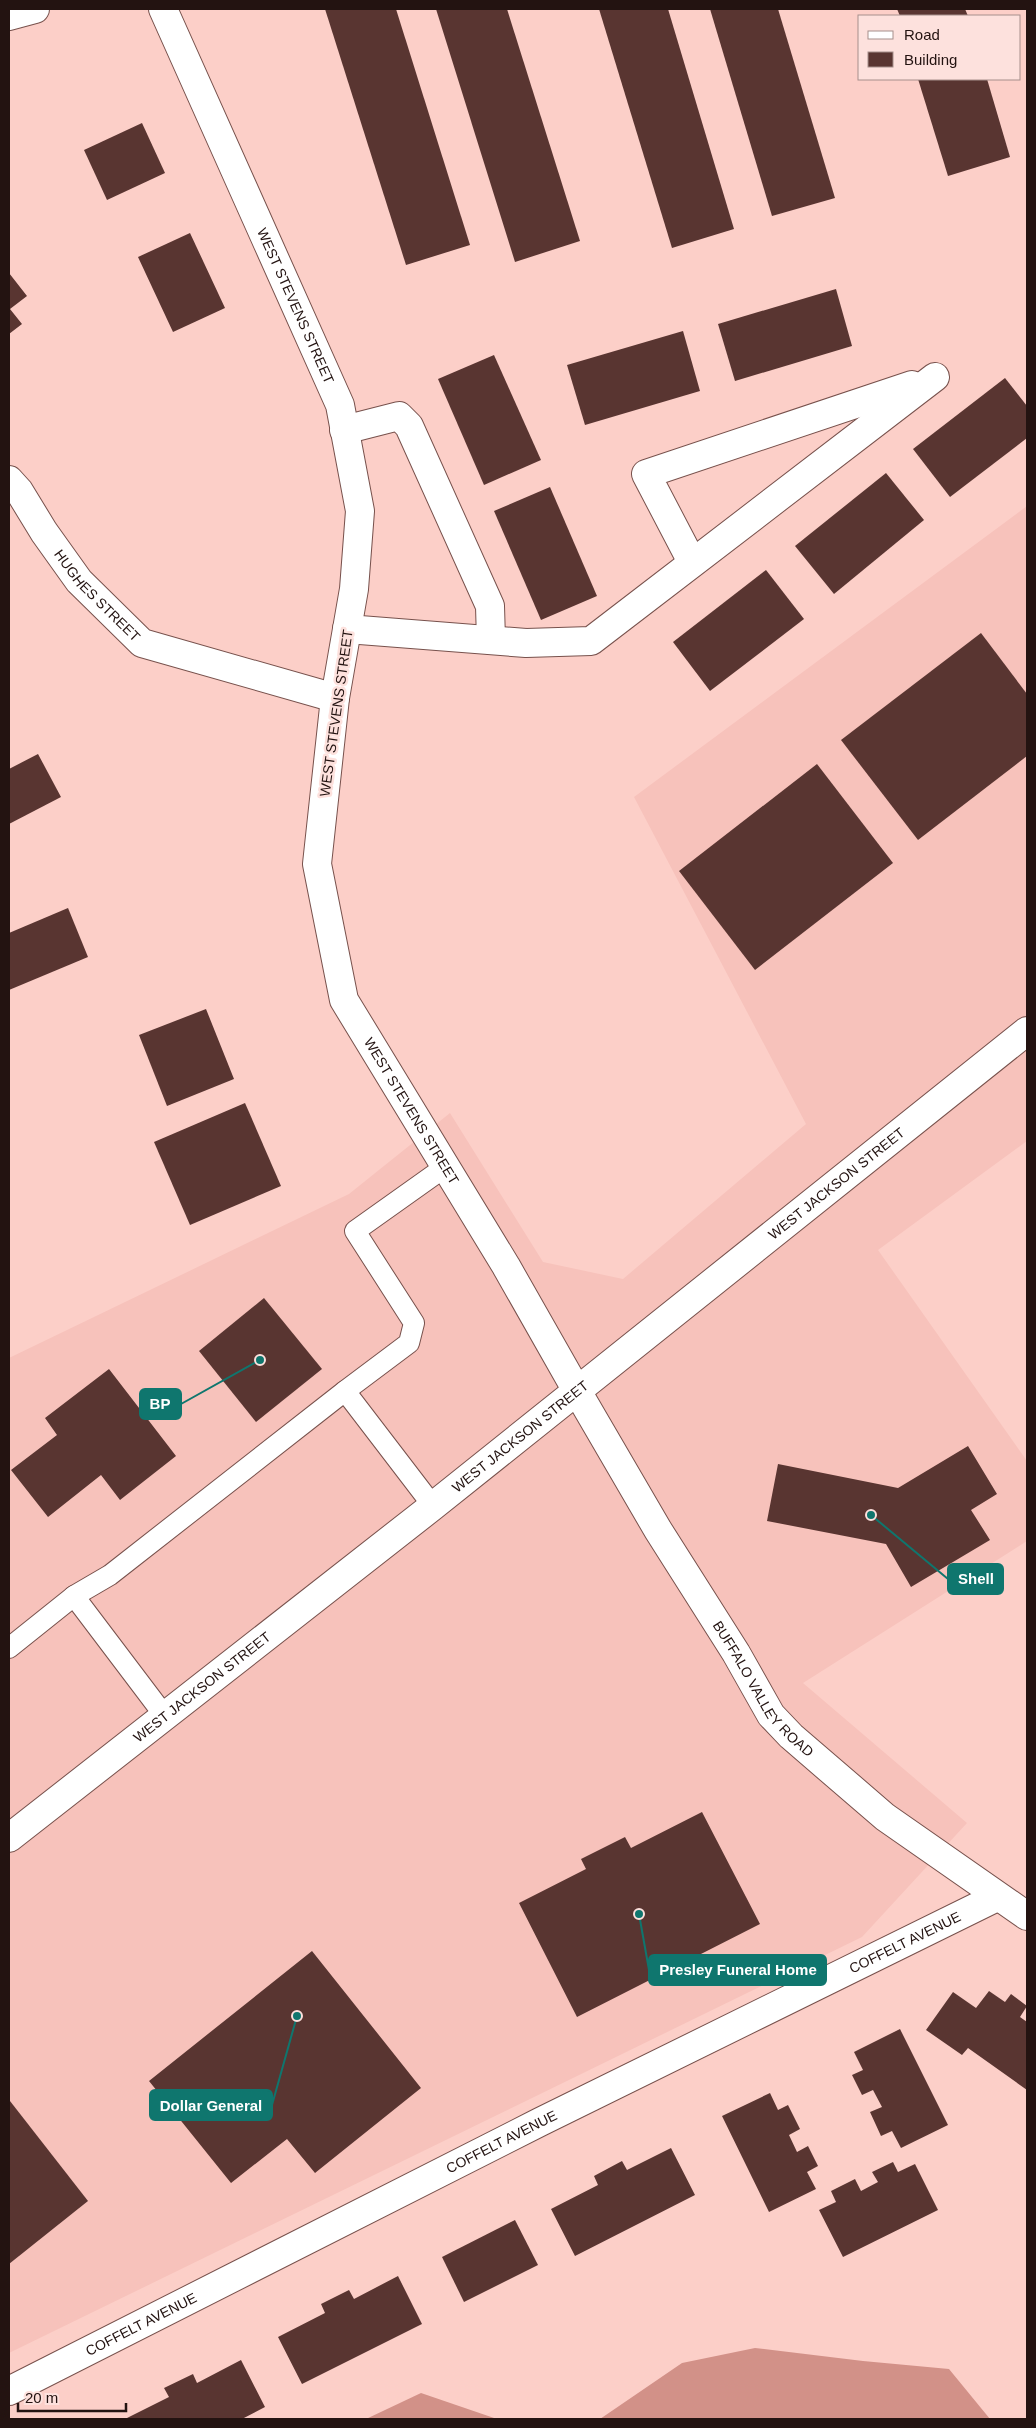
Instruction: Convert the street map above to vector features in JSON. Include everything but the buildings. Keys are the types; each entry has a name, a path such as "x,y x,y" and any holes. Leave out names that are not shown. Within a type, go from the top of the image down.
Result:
{"street":[{"path":"9,16 35,9"},
{"name":"WEST STEVENS STREET","path":"163,9 340,405 360,511 354,589 335,698 317,864 344,1000 506,1266 577,1391"},
{"path":"348,629 526,643 591,641 935,377 646,474 692,562"},
{"path":"344,430 399,416 409,426 490,606 491,640"},
{"name":"HUGHES STREET","path":"12,489 79,581 142,643 335,698"},
{"name":"WEST JACKSON STREET","path":"9,1838 433,1506 1027,1031"},
{"name":"BUFFALO VALLEY ROAD","path":"577,1391 658,1530 736,1653 771,1715 790,1736 885,1817 997,1897 1027,1916"},
{"name":"COFFELT AVENUE","path":"9,2391 540,2122 997,1897"}],"lane":[{"path":"9,1648 74,1596 110,1574 409,1343 414,1323 355,1231 445,1167"},
{"path":"345,1391 433,1506"},
{"path":"74,1596 164,1715"}],"shaded area":[{"path":"1027,506 1027,1141 878,1250 1027,1461 1027,1541 803,1683 967,1823 862,1937 9,2353 9,1358 349,1194 450,1113 543,1262 623,1279 806,1124 634,797"},
{"path":"755,2348 949,2369 990,2419 600,2419 682,2363"},
{"path":"421,2393 497,2419 366,2419"}],"place":[{"name":"BP","path":"260,1360"},
{"name":"Shell","path":"871,1515"},
{"name":"Presley Funeral Home","path":"639,1914"},
{"name":"Dollar General","path":"297,2016"}]}
